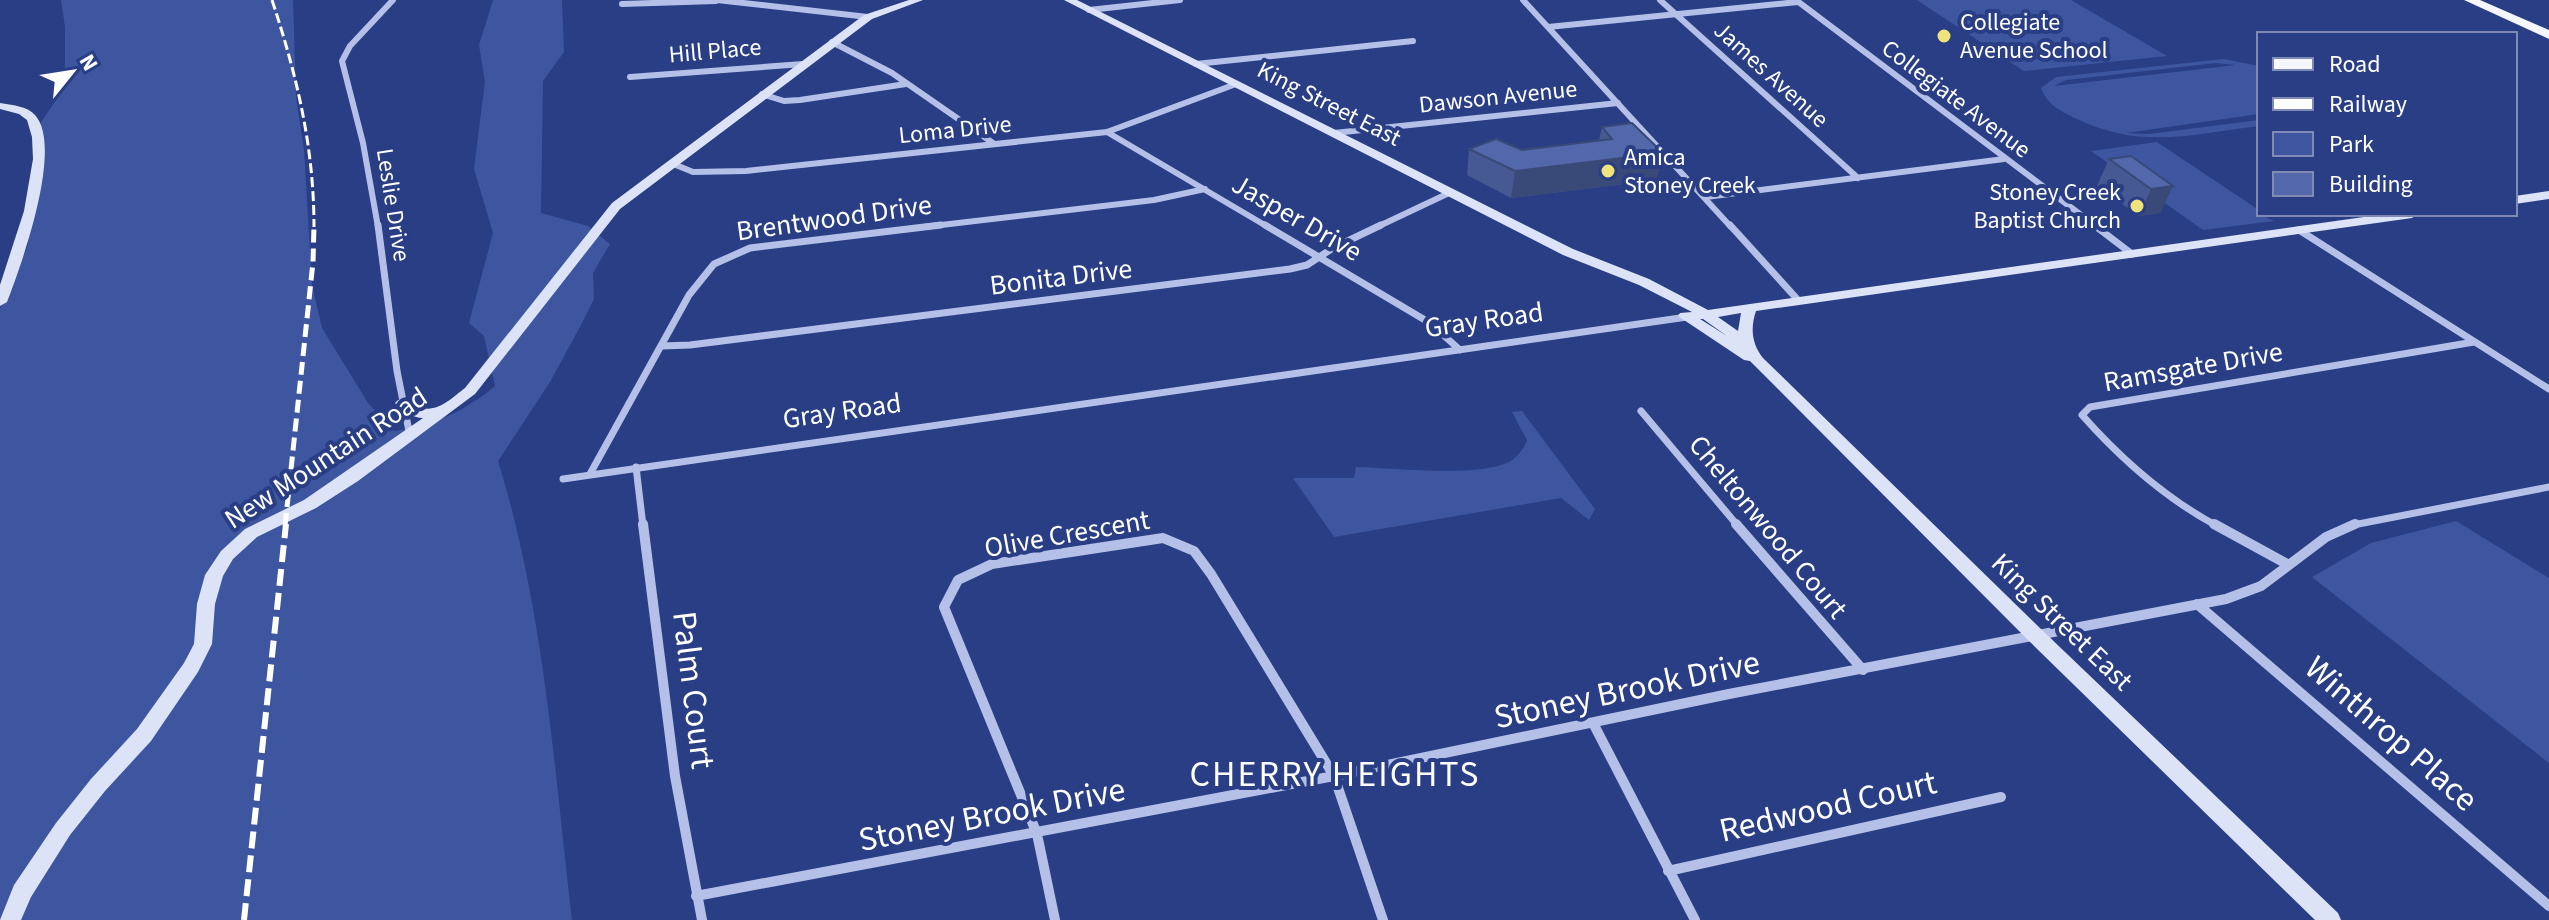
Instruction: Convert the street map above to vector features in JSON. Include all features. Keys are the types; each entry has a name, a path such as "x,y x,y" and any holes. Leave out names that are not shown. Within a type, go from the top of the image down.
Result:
{"main road":[{"name":"New Mountain Road","path":"10,920 22,892 63,829 144,735 191,667 203,644 206,604 214,575 227,555 251,533 310,504 411,437 470,391 616,206 868,17 918,0"},
{"name":"King Street East","path":"1069,0 1568,252 1600,263 1705,313 1753,354 2035,635 2330,920"},
{"path":"2470,0 2549,35"},
{"path":"0,106 27,113 33,119 38,152 37,181 16,266 0,302"},
{"path":"2517,200 2549,195"},
{"name":"Gray Road","path":"1687,317 2398,216"},
{"name":"King Street East","path":"1568,252 1589,268 1687,317 1735,350 1753,354"},
{"path":"1647,285 1715,303 1752,306 1743,334 1753,354"},
{"path":"403,403 418,413 445,412"}],"street":[{"name":"Leslie Drive","path":"393,0 371,28 344,51 342,61 356,114 379,233 403,403 411,437"},
{"path":"622,4 716,0 868,17"},
{"path":"1089,10 1180,0"},
{"path":"1523,0 1798,300"},
{"name":"James Avenue","path":"1660,0 1858,178"},
{"path":"1548,27 1797,1"},
{"name":"Collegiate Avenue","path":"1797,1 2132,254"},
{"path":"1196,64 1413,41"},
{"path":"832,42 846,47 906,84 993,143"},
{"name":"Hill Place","path":"630,77 803,64"},
{"path":"762,94 784,101 800,100 906,84"},
{"name":"Loma Drive","path":"671,163 693,172 746,171 1107,132 1236,84"},
{"name":"Dawson Avenue","path":"1334,133 1618,103"},
{"name":"Jasper Drive","path":"1107,132 1430,323 1460,350"},
{"path":"1706,197 2004,159"},
{"name":"Brentwood Drive","path":"590,474 689,295 714,264 750,248 1154,200 1205,189"},
{"name":"Bonita Drive","path":"662,346 1265,273 1307,265 1449,193"},
{"path":"2299,230 2549,389"},
{"name":"Gray Road","path":"563,479 1687,317"},
{"name":"Ramsgate Drive","path":"2289,565 2193,513 2110,446 2082,415 2090,407 2474,342"},
{"name":"Cheltonwood Court","path":"1641,411 1819,623 1863,670"},
{"name":"Palm Court","path":"636,467 675,776 702,920"},
{"name":"Stoney Brook Drive","path":"696,896 1037,834 2226,599 2261,586 2326,537 2351,525 2549,487"},
{"name":"Olive Crescent","path":"1055,920 1037,834 944,607 958,580 992,564 1163,538 1194,551 1211,574 1334,776 1383,920"},
{"name":"Winthrop Place","path":"2197,604 2549,906"},
{"path":"1593,723 1695,920"},
{"name":"Redwood Court","path":"1668,871 2001,797"}],"green space":[{"path":"61,0 293,0 296,97 304,150 312,285 322,328 368,403 394,431 421,426 448,416 473,403 495,386 484,336 469,323 493,233 474,169 485,82 479,45 493,0 562,0 564,52 543,81 541,213 588,226 610,244 593,273 594,299 581,325 550,382 498,461 514,517 537,631 572,920 0,920 0,309 28,245 36,130 60,94 65,64"},
{"path":"1917,0 2071,0 2167,56 2024,71"},
{"path":"2224,59 2257,66 2257,114 2126,133 2149,134 2257,120 2257,126 2167,137 2123,134 2101,129 2061,111 2041,88 2056,77","holes":["2216,63 2236,65 2054,86 2066,80"]},
{"path":"2157,142 2257,209 2257,216 2274,221 2203,230 2091,151"},
{"path":"1522,411 1595,509 1589,520 1561,498 1334,537 1293,478 1354,478 1356,467 1454,471 1493,467 1510,461 1524,447 1527,440 1512,412"},
{"path":"2456,521 2549,578 2549,763 2312,577 2371,543"}],"building":[{"path":"1632,123 1663,153 1515,171 1469,149 1496,139 1522,150 1612,139 1602,127"},
{"path":"2131,156 2173,186 2151,189 2109,159"}],"railway":[{"path":"272,0 302,112 311,168 314,226"},
{"path":"285,526 313,262 314,226"},
{"path":"244,920 286,524"}],"place":[{"name":"Collegiate Avenue School","path":"1944,36"},
{"name":"Amica Stoney Creek","path":"1608,171"},
{"name":"Stoney Creek Baptist Church","path":"2137,206"}],"district":[{"name":"CHERRY HEIGHTS","path":"1335,774"}]}
